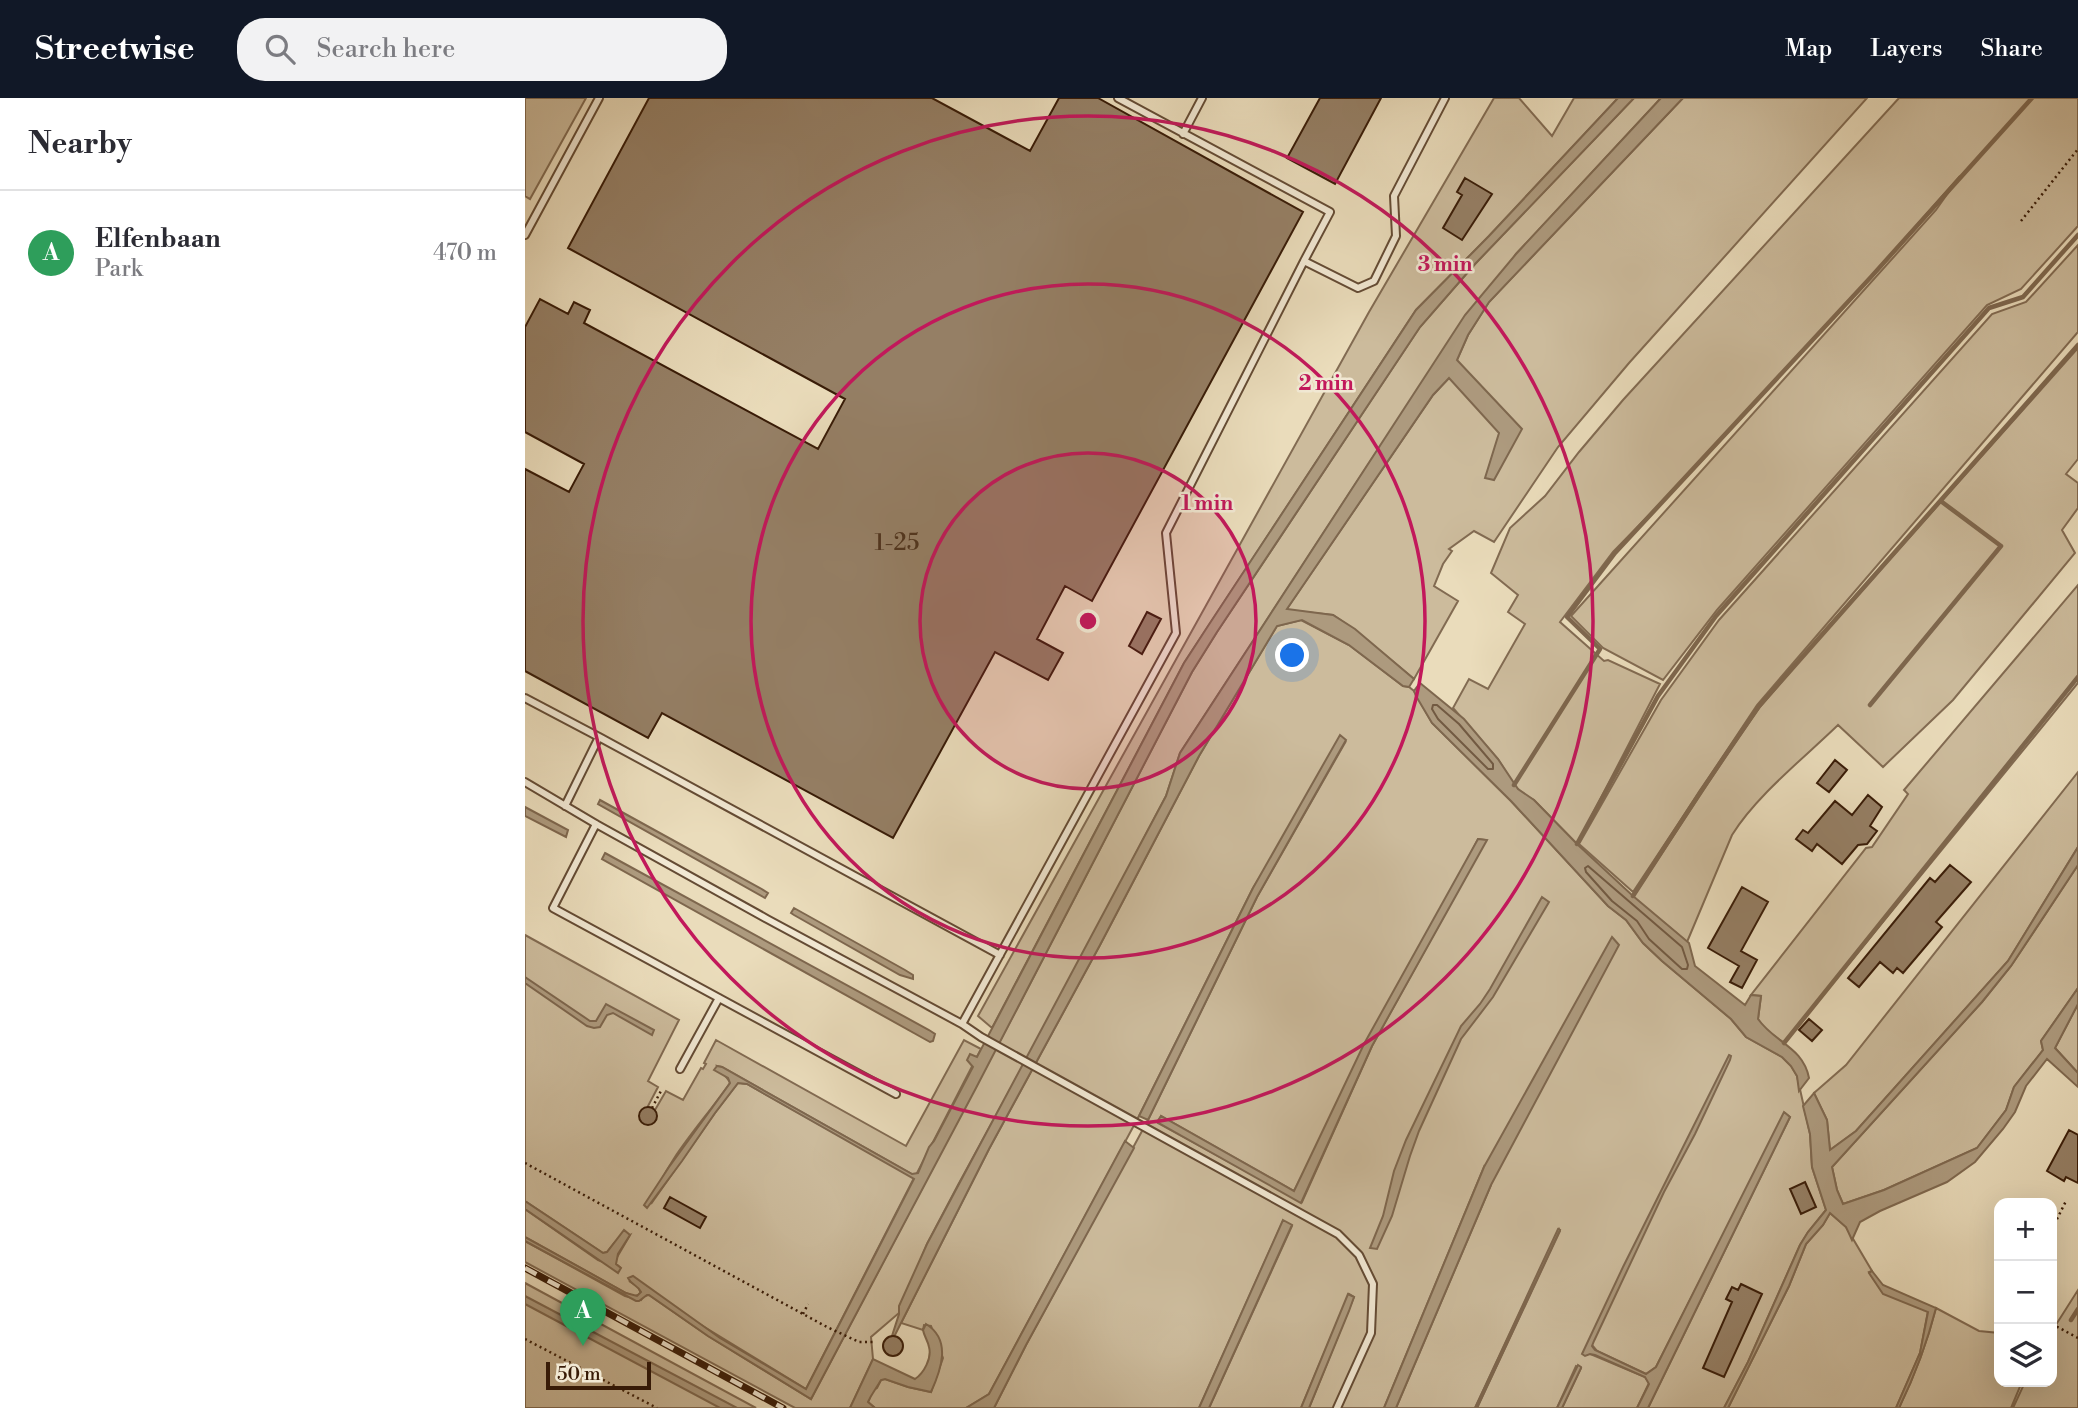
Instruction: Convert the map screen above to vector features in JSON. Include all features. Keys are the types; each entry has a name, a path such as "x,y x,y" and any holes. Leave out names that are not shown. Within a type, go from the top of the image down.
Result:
{"lane":[{"path":"525,235 599,98"},
{"path":"962,1024 1176,633 1166,533 1330,212 1118,98"},
{"path":"1183,134 1202,98"},
{"path":"1304,261 1358,288 1374,281 1396,236 1394,196 1445,98"},
{"path":"525,698 1000,955"},
{"path":"565,806 599,737"},
{"path":"525,782 596,824 1338,1234 1359,1255 1373,1284 1371,1333 1337,1408"},
{"path":"596,824 552,908 896,1094"},
{"path":"680,1069 719,998"}],"path":[{"path":"2021,222 2078,149"},
{"path":"652,1108 662,1089"},
{"path":"525,1163 827,1327 859,1342 875,1342"},
{"path":"2057,1219 2066,1201"},
{"path":"803,1314 808,1304"},
{"path":"2057,1327 2078,1338"},
{"path":"525,1339 657,1408"}],"shaded area":[{"path":"525,98 586,98 530,199 525,196"},
{"path":"1494,98 1519,98 1552,136 1574,98 1618,98 1416,310 1184,663 992,1028 978,1016 1369,312"},
{"path":"1634,98 1661,98 1516,254 1377,451 1180,753 1166,796 927,1244 899,1313 871,1337 873,1359 850,1408 795,1408 525,1262 525,1241 625,1296 641,1300 649,1295 708,1336 811,1399 1192,672 1217,632 1420,327 1475,264"},
{"path":"1683,98 1867,98 1629,363 1558,447 1494,542 1474,531 1449,549 1452,551 1434,586 1458,601 1414,679 1333,615 1286,610 1433,395 1449,378 1468,335 1489,302"},
{"path":"1899,98 2078,98 2078,226 2021,289 1987,305 1717,610 1663,680 1603,648 1571,616 1936,210 1960,176 1694,469 1613,552 1560,622 1604,661 1608,660 1660,684 1577,844 1534,800 1514,785 1498,759 1453,708 1469,679 1488,689 1525,624 1508,612 1518,595 1491,573 1510,528 1545,496 1623,400"},
{"path":"2078,245 2078,332 1757,705 1633,892 1579,844 1661,700 1719,620 1992,314 2026,302"},
{"path":"2078,348 2078,459 2066,474 2078,483 2078,508 2062,530 2075,553 1953,700 1883,767 1838,725 1768,791 1732,835 1687,942 1633,897 1760,707"},
{"path":"2078,585 2078,683 1784,1043 1764,1028 1758,1019 1761,996 1751,995 1866,848 1872,847 1908,794 1904,790"},
{"path":"1301,620 1349,645 1403,686 1414,691 1432,723 1511,801 1608,906 1626,920 1643,943 1731,1019 1746,1037 1782,1057 1797,1076 1810,1134 1812,1167 1826,1210 1800,1245 1748,1362 1724,1408 1648,1408 1790,1117 1785,1113 1656,1367 1646,1374 1597,1351 1592,1345 1590,1354 1645,1377 1649,1383 1637,1408 1562,1408 1581,1368 1576,1366 1557,1408 1477,1408 1559,1229 1475,1408 1396,1408 1491,1185 1484,1167 1384,1408 1309,1408 1354,1297 1349,1294 1301,1408 1209,1408 1292,1226 1283,1221 1199,1408 994,1408 1148,1120 1257,897 1346,741 1253,888 1139,1116 989,1394 966,1408 875,1408 868,1402 873,1390 885,1379 931,1392 943,1358 931,1326 924,1325 923,1330 901,1323 989,1149 1199,756 1277,626","holes":["1478,839 1486,840 1372,1046 1302,1202 1158,1123 1161,1116 1294,1191"]},
{"path":"2078,772 2078,847 2008,961 1856,1131 1830,1150 1827,1120 1814,1093 1846,1065"},
{"path":"2078,865 2078,988 2041,1041 2043,1050 2014,1087 2006,1110 1977,1148 1884,1190 1843,1204 1832,1167 1982,1002 2011,966"},
{"path":"525,935 679,1020 648,1081 658,1087 648,1106 655,1110 666,1091 683,1100 706,1064 704,1063 716,1040 906,1146 964,1040 981,1049 916,1175 717,1066 730,1083 675,1156 651,1204 738,1083 747,1084 914,1178 806,1389 629,1281 638,1287 641,1293 632,1296 525,1237 525,1209 598,1260 621,1268 616,1264 616,1259 630,1235 615,1242 603,1253 525,1201"},
{"path":"2078,1004 2078,1073 2055,1048"},
{"path":"1830,1213 1846,1227 1883,1293 1928,1311 1920,1353 1896,1408 1728,1408 1789,1286 1806,1244"},
{"path":"525,1283 756,1408 525,1408"},
{"path":"2078,1290 2078,1408 2013,1408 2023,1387 2057,1387 2057,1323"},
{"path":"1936,1308 1979,1331 1994,1332 1994,1387 2020,1387 2011,1408 1899,1408 1929,1334"}],"water":[{"path":"1618,98 1634,98 1475,264 1420,327 1192,672 811,1399 708,1336 649,1295 636,1301 525,1241 525,1237 626,1293 637,1296 641,1292 628,1278 633,1276 720,1338 806,1389 914,1179 747,1084 738,1083 647,1208 644,1205 669,1167 730,1083 728,1078 714,1070 717,1066 722,1067 912,1174 918,1173 929,1147 973,1067 967,1060 970,1054 977,1057 1184,663 1208,626 1416,310"},
{"path":"1661,98 1683,98 1489,302 1468,335 1457,360 1522,429 1494,480 1485,478 1499,433 1449,378 1433,395 1287,609 1333,615 1355,629 1414,679 1409,687 1403,686 1349,645 1302,620 1277,626 1199,756 989,1149 895,1335 892,1336 899,1306 927,1244 1166,796 1180,753 1465,315 1516,254"},
{"path":"1420,683 1464,719 1498,759 1518,789 1534,800 1633,896 1689,943 1695,966 1745,1005 1751,995 1761,996 1758,1019 1795,1052 1806,1068 1809,1078 1799,1091 1797,1076 1791,1066 1782,1057 1746,1037 1731,1019 1643,943 1626,920 1608,906 1511,801 1432,723 1414,691"},
{"path":"1340,735 1346,740 1257,897 1148,1120 1139,1116 1253,888"},
{"path":"600,800 768,893 765,898 598,804"},
{"path":"525,807 568,830 566,837 525,816"},
{"path":"1478,839 1487,840 1372,1046 1301,1203 1157,1122 1161,1116 1294,1191 1364,1044"},
{"path":"2078,847 2078,865 2011,966 1982,1002 1832,1167 1843,1204 1884,1190 1977,1148 2006,1110 2014,1087 2043,1050 2041,1041 2078,988 2078,1004 2055,1048 2078,1073 2078,1087 2047,1059 2026,1086 2015,1112 2003,1129 1975,1162 1947,1182 1860,1222 1852,1240 1846,1227 1830,1213 1806,1244 1789,1286 1728,1408 1724,1408 1748,1362 1800,1245 1826,1210 1812,1167 1810,1134 1803,1106 1814,1093 1827,1120 1830,1150 1856,1131 2008,961"},
{"path":"605,853 929,1030 935,1034 933,1041 930,1042 602,859"},
{"path":"1542,897 1549,902 1493,997 1461,1039 1419,1131 1392,1216 1377,1249 1370,1248 1383,1216 1394,1171 1406,1140 1461,1026 1490,989"},
{"path":"794,908 905,970 913,975 913,979 900,975 794,915 791,913"},
{"path":"1612,937 1619,945 1491,1185 1396,1408 1384,1408 1484,1167"},
{"path":"525,977 590,1021 596,1021 606,1004 654,1030 652,1035 613,1013 607,1015 600,1027 587,1026 525,983"},
{"path":"1729,1055 1730,1060 1594,1341 1592,1346 1595,1350 1646,1374 1656,1367 1784,1112 1790,1117 1648,1408 1637,1408 1649,1384 1645,1377 1595,1355 1582,1354"},
{"path":"1125,1141 1134,1148 994,1408 966,1408 989,1394"},
{"path":"525,1201 603,1253 607,1252 624,1230 630,1235 618,1254 616,1264 621,1268 618,1273 525,1209"},
{"path":"1283,1220 1292,1225 1209,1408 1199,1408"},
{"path":"1558,1229 1560,1230 1475,1408"},
{"path":"1872,1271 1883,1285 1936,1308 1920,1359 1899,1408 1896,1408 1920,1353 1928,1312 1883,1294 1869,1273"},
{"path":"1348,1294 1354,1297 1349,1311 1309,1408 1301,1408"},
{"path":"525,1296 737,1408 720,1408 525,1304"},
{"path":"926,1324 939,1338 942,1347 941,1365 931,1392 885,1379 881,1380 868,1402 875,1408 850,1408 873,1359 915,1379 921,1373 927,1365 930,1351 923,1330"},
{"path":"1578,1365 1581,1368 1563,1406 1557,1408"}],"building":[{"path":"649,98 932,98 1030,151 1059,98 1098,98 1303,212 1092,601 1065,586 1037,639 1063,653 1048,680 995,652 893,838 662,713 648,738 525,671 525,469 569,492 584,464 525,432 525,327 540,299 568,314 574,302 590,310 584,323 818,449 845,399 568,248"},
{"path":"1320,98 1381,98 1335,184 1287,158"},
{"path":"1465,178 1492,194 1462,240 1443,228 1462,195 1457,192"},
{"path":"1147,612 1161,619 1142,654 1129,646"},
{"path":"1835,760 1847,770 1829,792 1817,783"},
{"path":"1868,795 1882,807 1870,826 1877,831 1867,844 1858,845 1842,864 1817,844 1812,851 1796,839 1803,830 1808,833 1835,801 1852,815"},
{"path":"1950,865 1971,882 1936,922 1942,927 1903,973 1897,968 1893,973 1880,962 1859,987 1848,978 1930,878 1935,882"},
{"path":"1742,887 1768,902 1741,951 1757,960 1742,988 1730,982 1739,966 1708,948"},
{"path":"1809,1019 1822,1030 1812,1041 1799,1030"},
{"path":"644,1107 652,1107 657,1116 655,1123 644,1125 639,1120 639,1112"},
{"path":"2069,1130 2078,1135 2078,1183 2066,1177 2064,1181 2047,1171"},
{"path":"1805,1182 1816,1207 1801,1214 1790,1189"},
{"path":"670,1197 706,1217 700,1228 664,1208"},
{"path":"1741,1284 1762,1294 1724,1377 1703,1368 1732,1302 1726,1299 1732,1287 1738,1290"},
{"path":"893,1336 900,1339 903,1346 900,1353 893,1356 886,1353 883,1346 886,1339"}],"waterway":[{"path":"1514,785 1600,649 1567,617 1615,553 1871,277 2032,98"},
{"path":"1577,844 1658,696 1716,616 1989,308 2023,297 2078,235"},
{"path":"1633,896 1759,706 2078,345"},
{"path":"1870,705 2001,546 1942,502"},
{"path":"1784,1043 2078,677"},
{"path":"2071,1320 2078,1309"}],"railway":[{"path":"525,1268 783,1408"}],"place":[{"name":"Elfenbaan","path":"583,1346"}]}
